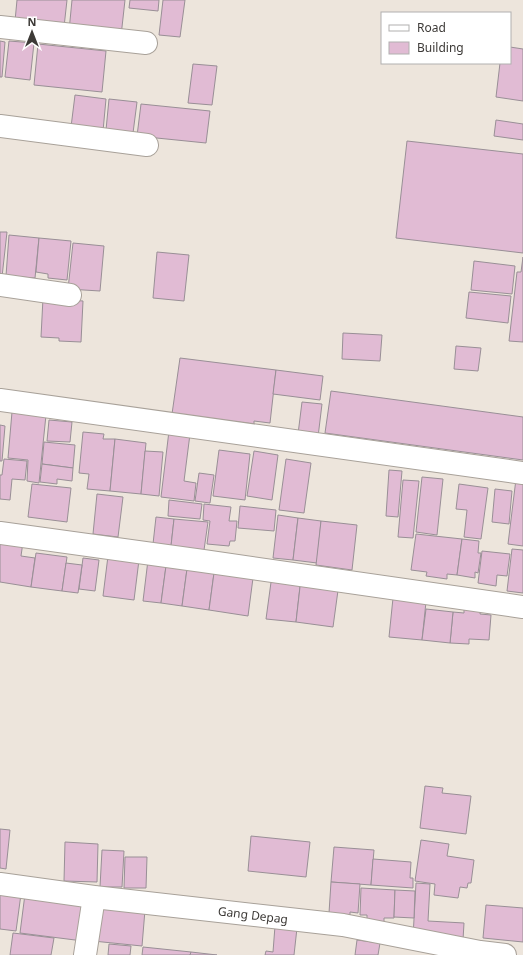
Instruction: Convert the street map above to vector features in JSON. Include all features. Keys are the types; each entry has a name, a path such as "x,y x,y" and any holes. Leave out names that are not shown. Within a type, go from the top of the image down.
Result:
{"street":[{"path":"0,27 146,43"},
{"path":"0,126 147,145"},
{"path":"0,285 70,295"},
{"path":"0,400 523,473"},
{"path":"0,533 523,607"},
{"name":"Gang Depag","path":"0,884 94,897 342,925 480,952 505,955"},
{"path":"85,955 94,897"}],"building":[{"path":"17,0 67,0 64,27 15,21"},
{"path":"72,0 125,0 121,36 69,31"},
{"path":"130,0 159,0 158,11 129,8"},
{"path":"163,0 185,0 180,37 159,35"},
{"path":"0,41 5,42 2,77 0,77"},
{"path":"9,41 34,43 30,80 5,77"},
{"path":"38,44 106,51 102,92 34,85"},
{"path":"511,47 523,49 523,101 496,97 500,64 511,64"},
{"path":"193,64 217,66 212,105 188,103"},
{"path":"75,95 106,99 103,131 71,127"},
{"path":"109,99 137,102 133,133 106,130"},
{"path":"141,104 210,111 206,143 137,136"},
{"path":"496,120 523,124 523,140 494,136"},
{"path":"407,141 523,154 523,253 396,238"},
{"path":"0,232 7,232 2,277 0,277"},
{"path":"9,235 39,238 35,278 6,276"},
{"path":"39,238 71,241 67,280 48,278 48,274 36,272"},
{"path":"73,243 104,246 100,291 68,289"},
{"path":"157,252 189,255 184,301 153,298"},
{"path":"523,257 523,342 509,341 517,272 521,272"},
{"path":"474,261 515,266 512,294 471,290"},
{"path":"469,292 511,296 508,323 466,318"},
{"path":"43,298 83,301 81,342 59,341 59,338 41,337"},
{"path":"343,333 382,335 380,361 342,359"},
{"path":"456,346 481,348 478,371 454,369"},
{"path":"180,358 276,370 270,423 254,421 254,424 172,414"},
{"path":"276,370 323,376 320,400 273,394"},
{"path":"331,391 523,417 523,460 325,433"},
{"path":"302,402 322,404 318,437 298,434"},
{"path":"12,412 46,415 39,483 27,481 28,460 8,458"},
{"path":"49,420 72,422 70,442 47,441"},
{"path":"0,425 5,426 2,461 0,461"},
{"path":"169,431 190,434 184,481 196,483 194,501 161,497"},
{"path":"83,432 104,434 103,439 115,439 110,491 87,489 89,474 79,473"},
{"path":"115,439 146,443 141,494 110,491"},
{"path":"44,442 75,445 73,468 42,464"},
{"path":"219,450 250,454 245,500 213,496"},
{"path":"145,451 163,452 159,496 141,494"},
{"path":"254,451 278,455 272,500 247,496"},
{"path":"4,459 27,461 25,480 12,479 10,500 0,499 0,475 2,475"},
{"path":"286,459 311,463 304,513 279,510"},
{"path":"42,464 73,468 72,481 57,479 57,484 40,482"},
{"path":"389,470 402,471 398,517 386,516"},
{"path":"199,473 214,475 210,503 195,501"},
{"path":"422,477 443,479 437,535 416,532"},
{"path":"516,479 523,480 523,546 508,544"},
{"path":"403,480 419,481 413,538 398,537"},
{"path":"32,484 71,488 67,522 28,517"},
{"path":"459,484 488,488 481,539 464,537 467,510 456,509"},
{"path":"495,489 512,491 509,524 492,522"},
{"path":"97,494 123,497 118,537 93,534"},
{"path":"169,500 202,504 200,519 168,516"},
{"path":"204,504 231,507 229,521 237,521 235,541 230,541 229,546 207,544 210,521 203,520"},
{"path":"240,506 276,510 274,531 238,528"},
{"path":"278,515 298,518 293,560 273,558"},
{"path":"156,517 174,519 171,546 153,544"},
{"path":"298,518 321,521 317,563 293,560"},
{"path":"174,519 208,522 204,550 171,546"},
{"path":"321,521 357,525 352,570 316,565"},
{"path":"416,534 462,539 457,575 447,574 447,579 426,576 427,572 411,570"},
{"path":"0,539 23,542 21,556 35,558 31,587 0,582"},
{"path":"462,539 479,541 478,553 481,553 478,573 475,572 475,578 457,575"},
{"path":"512,549 523,550 523,593 507,591"},
{"path":"482,551 510,554 507,576 497,575 496,586 478,583"},
{"path":"36,553 67,557 62,591 31,587"},
{"path":"108,556 139,560 134,600 103,596"},
{"path":"83,558 99,560 95,591 79,589"},
{"path":"148,560 166,566 161,603 143,601"},
{"path":"66,563 82,565 78,593 62,591"},
{"path":"166,566 187,569 182,606 161,603"},
{"path":"187,569 214,573 209,610 182,606"},
{"path":"214,573 253,578 248,616 209,610"},
{"path":"272,575 301,578 296,622 266,619"},
{"path":"301,578 339,583 333,627 296,622"},
{"path":"393,598 426,602 422,640 389,637"},
{"path":"464,603 481,605 480,614 491,615 489,640 469,639 469,644 450,643 453,612 464,613"},
{"path":"426,609 453,612 450,643 422,640"},
{"path":"425,786 443,788 442,793 471,796 466,834 420,828"},
{"path":"0,829 10,830 6,869 0,868"},
{"path":"251,836 310,842 306,877 248,871"},
{"path":"421,840 449,844 447,856 474,860 471,883 468,883 467,888 460,887 458,898 434,895 435,884 415,881"},
{"path":"65,842 98,844 97,882 64,881"},
{"path":"334,847 374,850 371,885 331,882"},
{"path":"102,850 124,851 122,887 100,887"},
{"path":"125,857 147,857 146,888 124,888"},
{"path":"373,859 411,862 410,878 413,878 413,888 371,885"},
{"path":"331,882 360,884 358,913 350,912 350,915 329,913"},
{"path":"416,883 430,884 428,921 464,923 463,940 413,937"},
{"path":"361,888 395,890 394,918 384,918 384,922 367,922 367,915 360,915"},
{"path":"395,890 415,891 414,918 394,917"},
{"path":"0,892 21,894 16,931 0,929"},
{"path":"25,894 88,902 83,941 20,933"},
{"path":"97,905 145,910 142,946 93,941"},
{"path":"486,905 523,908 523,942 483,938"},
{"path":"275,926 297,928 294,955 265,955 266,951 273,952"},
{"path":"13,933 54,938 51,955 10,955"},
{"path":"357,940 380,943 378,955 355,955"},
{"path":"109,944 131,946 130,955 108,955"},
{"path":"143,947 191,952 190,955 142,955"},
{"path":"191,952 217,955 190,955"}]}
